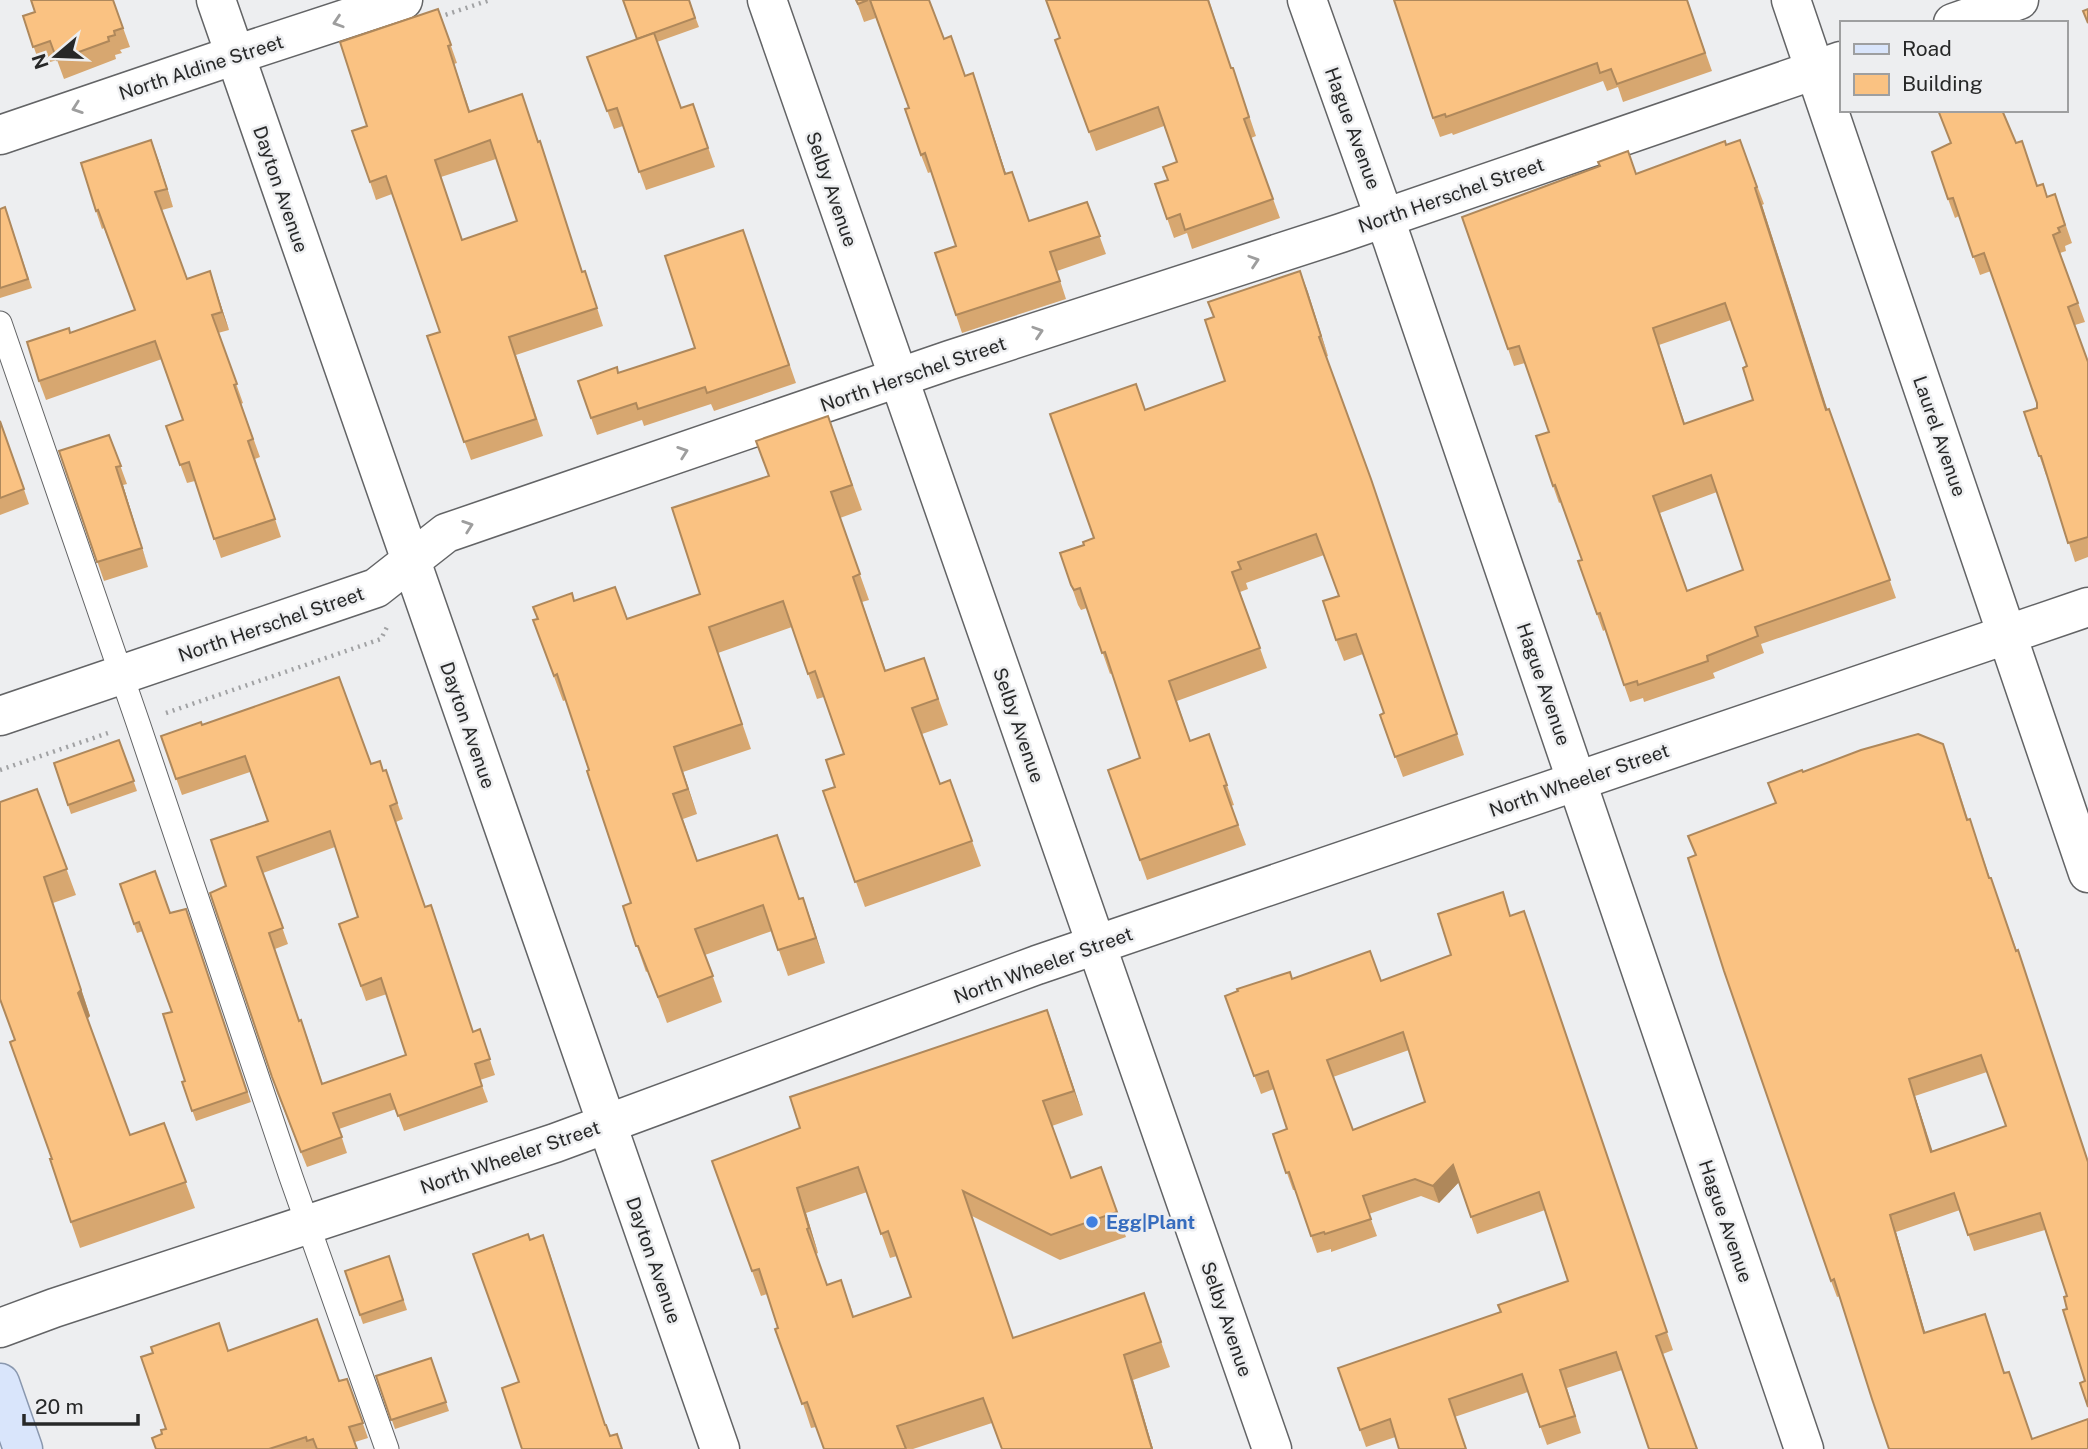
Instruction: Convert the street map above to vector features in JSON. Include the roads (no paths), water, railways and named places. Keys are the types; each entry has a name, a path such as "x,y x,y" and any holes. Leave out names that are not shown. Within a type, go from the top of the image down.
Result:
{"main road":[{"path":"0,1383 23,1449"}],"street":[{"name":"Dayton Avenue","path":"216,0 720,1449"},
{"name":"North Aldine Street","path":"0,135 403,0"},
{"name":"Selby Avenue","path":"767,0 1272,1449"},
{"name":"Hague Avenue","path":"1307,0 1378,197 1804,1449"},
{"name":"Laurel Avenue","path":"1791,0 1828,65 1840,103"},
{"path":"1959,21 2019,0"},
{"name":"North Herschel Street","path":"0,716 376,588 446,533 898,378 1384,218 1828,65"},
{"name":"Laurel Avenue","path":"1843,112 2007,634 2088,873"},
{"name":"North Wheeler Street","path":"0,1328 542,1148 1097,945 2088,607"}],"lane":[{"path":"0,323 122,674 291,1177 387,1449"}],"place":[{"name":"Egg|Plant","path":"1092,1222"}]}
